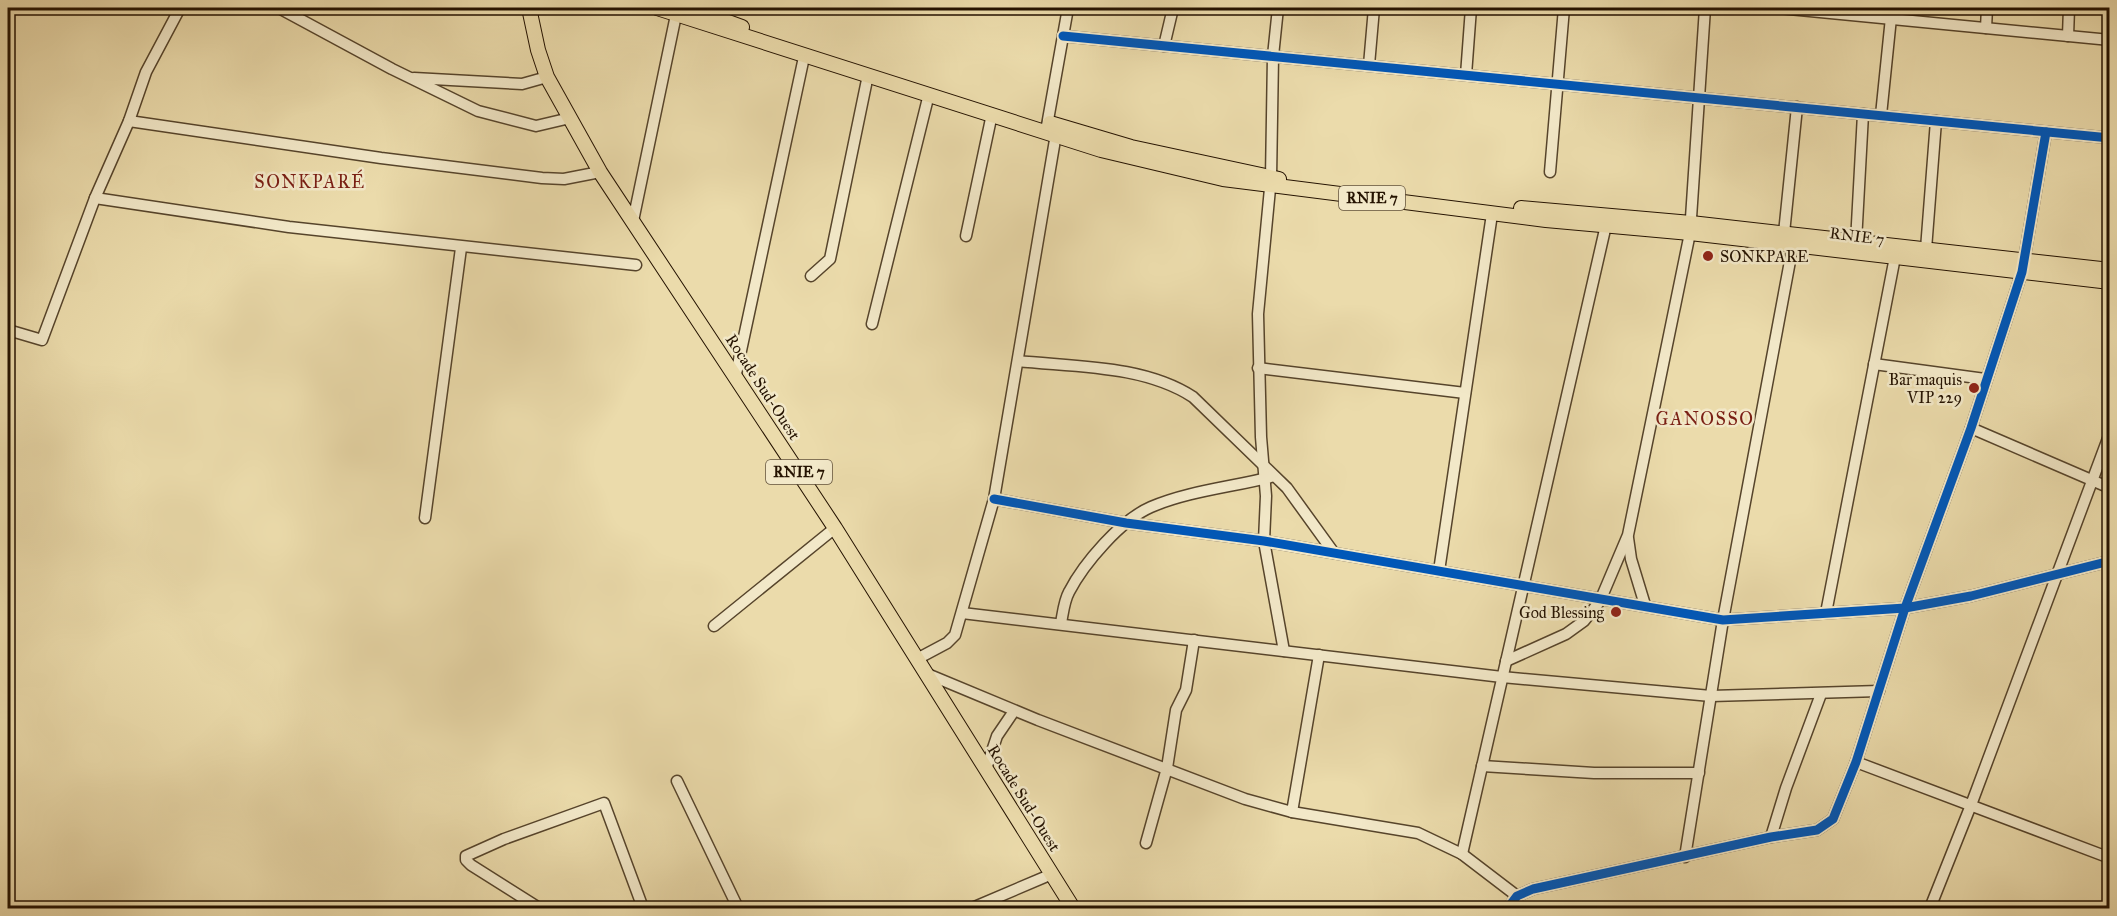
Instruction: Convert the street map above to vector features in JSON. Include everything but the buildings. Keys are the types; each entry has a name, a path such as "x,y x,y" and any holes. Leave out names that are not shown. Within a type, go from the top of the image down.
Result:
{"main road":[{"name":"Rocade Sud-Ouest","path":"529,8 533,32 547,78 600,172 736,374 1073,909"},
{"path":"533,32 540,8"},
{"name":"RNIE 7","path":"657,8 804,57 992,114 1050,129"},
{"name":"RNIE 7","path":"690,8 1050,129 1101,150 1223,180 1271,181 1691,227 1793,245 1895,257 2023,267 2109,270"},
{"name":"RNIE 7","path":"1271,181 1492,214 1606,225 1691,227 1784,233 1926,249 2109,282"}],"street":[{"path":"8,330 42,340 95,198 129,121 146,72 180,8"},
{"path":"279,8 462,105 536,126 570,118"},
{"path":"917,659 948,644 955,635 994,499 1018,361 1068,8"},
{"path":"1164,46 1173,8"},
{"path":"1278,8 1273,56 1271,181 1258,314 1258,368 1264,464 1270,477 1334,553"},
{"path":"1369,65 1374,8"},
{"path":"1466,75 1471,8"},
{"path":"1550,172 1564,8"},
{"path":"1506,661 1576,628 1600,601 1628,535 1691,227 1705,8"},
{"path":"1778,8 1891,13 1986,28 2109,40"},
{"path":"1986,28 1987,8"},
{"path":"2068,36 2069,8"},
{"path":"1881,115 1891,13"},
{"path":"633,221 676,15"},
{"path":"1063,36 2109,138"},
{"path":"736,374 804,57"},
{"path":"811,276 830,258 868,75"},
{"path":"413,78 522,84 547,78"},
{"path":"872,324 929,94"},
{"path":"1784,233 1797,107"},
{"path":"966,236 992,114"},
{"path":"1856,242 1863,114"},
{"path":"129,121 381,158 542,178 564,179 600,172"},
{"path":"1926,249 1936,121"},
{"path":"1508,909 1517,896 1556,883 1771,837 1817,830 1827,826 1838,809 1856,762 1905,608 1971,428 2023,267 2046,132"},
{"path":"95,198 206,216 461,248 636,266"},
{"path":"1439,571 1492,214"},
{"path":"1461,854 1606,225"},
{"path":"1685,857 1723,620 1793,245"},
{"path":"425,518 461,248"},
{"path":"1826,613 1895,257"},
{"path":"1018,361 1122,373 1181,389 1193,397 1230,436 1264,464"},
{"path":"1874,364 1985,379"},
{"path":"1258,368 1465,393"},
{"path":"1971,428 2109,488"},
{"path":"1930,909 2109,433"},
{"path":"1061,623 1068,595 1074,584 1101,548 1126,523 1151,506 1270,477"},
{"path":"1270,477 1264,541 1284,651"},
{"path":"994,499 1126,523 1264,541 1523,585 1600,601 1645,605 1723,620 1905,608 1971,596 2109,561"},
{"path":"714,626 834,528"},
{"path":"1628,535 1630,559 1645,605"},
{"path":"962,612 1502,677 1711,696 1879,691"},
{"path":"1146,843 1167,768 1175,714 1186,690 1194,640"},
{"path":"1292,812 1319,655"},
{"path":"925,673 1014,711 1245,799 1292,812 1401,828 1426,836 1461,854 1517,896"},
{"path":"1771,837 1786,788 1821,694"},
{"path":"986,769 996,736 1014,711"},
{"path":"1856,762 2109,858"},
{"path":"1482,766 1594,772 1699,773"},
{"path":"677,781 738,909"},
{"path":"539,909 471,865 466,856 504,839 603,803 643,909"},
{"path":"972,909 1052,874"}],"cycle path":[{"path":"1063,36 2110,138"},
{"path":"1508,908 1517,896 1533,889 1771,837 1817,830 1833,819 1856,762 1905,608 1971,428 2022,272 2046,132"},
{"path":"994,499 1126,523 1264,541 1723,620 1905,608 1971,596 2110,561"}],"place":[{"name":"SONKPARE","path":"1708,256"},
{"name":"Bar maquis VIP 229","path":"1974,388"},
{"name":"God Blessing","path":"1616,612"}],"district":[{"name":"SONKPARÉ","path":"310,182"},
{"name":"GANOSSO","path":"1705,419"}]}
